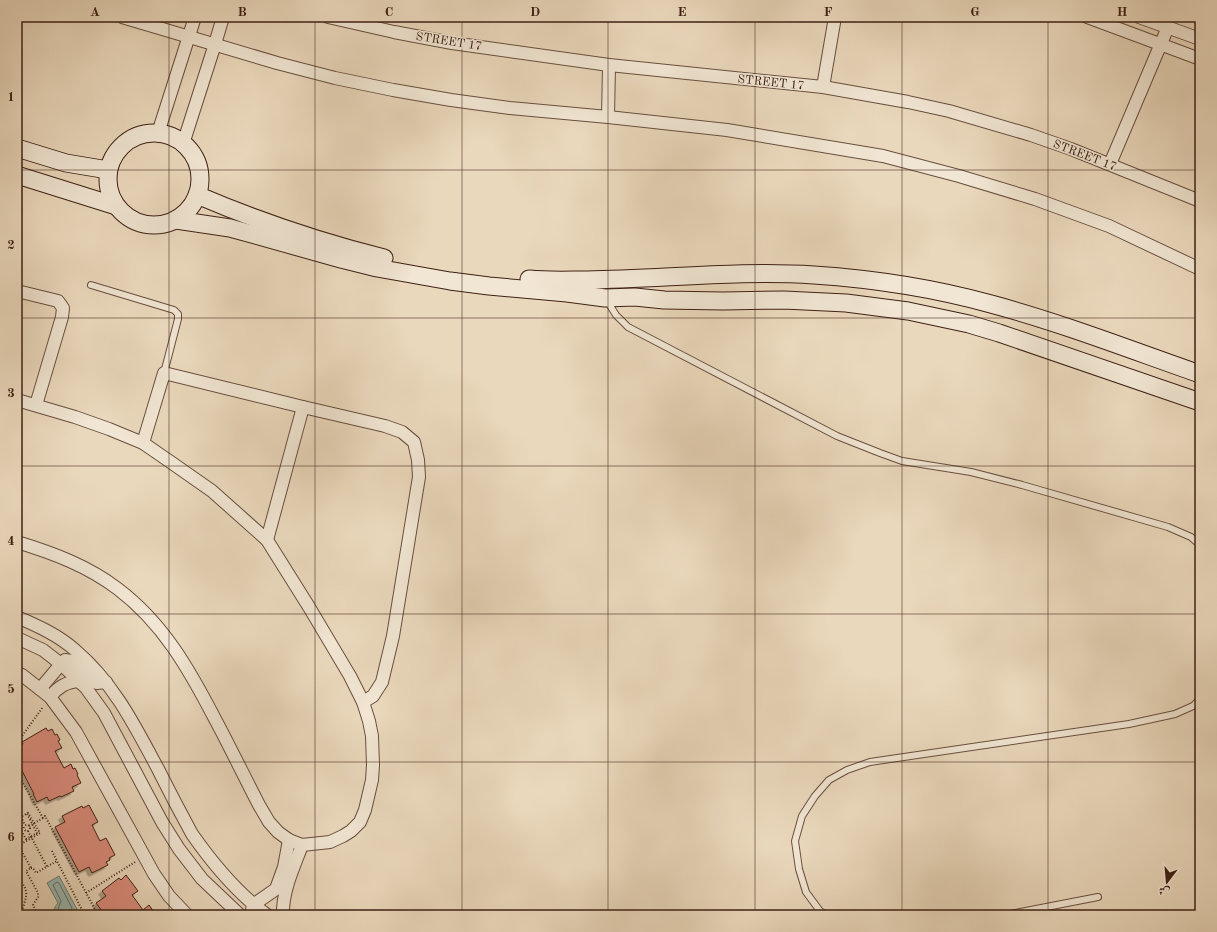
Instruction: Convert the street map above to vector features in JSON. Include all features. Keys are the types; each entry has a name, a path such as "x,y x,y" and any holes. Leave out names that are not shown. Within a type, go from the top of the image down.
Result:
{"main road":[{"path":"158,133 171,137 183,144 192,154 198,167 200,181 197,195 188,209 176,220 160,225 144,224 128,217 116,206 108,189 108,170 114,155 126,142 141,135 158,133"},
{"path":"17,148 66,163 108,170"},
{"path":"17,175 116,206"},
{"path":"197,195 237,212 315,239 390,259 461,272 535,280 620,280 746,273 780,274 849,278 917,287 977,300 1028,315 1200,374"},
{"path":"176,220 230,228 341,259 413,275 488,286 605,298 635,297 693,301 815,301 846,303 908,311 969,324 999,333 1200,402"}],"street":[{"path":"122,17 216,44 277,64 393,90 510,108 727,130 867,153 906,162 1035,199 1109,226 1200,269"},
{"path":"158,133 195,17"},
{"path":"183,144 216,44 223,17"},
{"name":"STREET 17","path":"331,17 394,32 452,43 610,66 823,87 908,102 977,118 1031,134 1110,164 1200,201"},
{"path":"823,87 835,17"},
{"path":"1087,17 1200,59"},
{"path":"1139,17 1200,39"},
{"path":"1110,164 1168,27"},
{"path":"608,117 610,66"},
{"path":"17,291 58,301 63,308 62,318 36,405"},
{"path":"143,443 164,373 386,426 402,432 414,442 418,460 419,477 393,636 382,682 373,696 363,702"},
{"path":"17,400 75,417 143,443 212,491 267,540 350,676 363,702 372,736 373,765 372,780 365,810 360,822 351,831 330,842 302,845 289,840 278,832 262,811 194,678 170,641 136,605 118,589 74,562 17,542"},
{"path":"267,540 303,407"},
{"path":"17,618 55,635 90,663 106,682 129,716 192,834 252,910 267,915"},
{"path":"17,638 43,650 63,666 78,681 104,713 162,822 179,849 202,878 240,915"},
{"path":"45,693 63,666 65,660 68,660 94,682 106,682"},
{"path":"17,673 22,675 45,693 76,732 169,896 187,915"},
{"path":"45,693 55,690 70,682 78,681"},
{"path":"252,910 276,889 284,868 289,840"},
{"path":"283,915 284,898 302,845"}],"lane":[{"path":"91,285 174,310 178,314 164,373"},
{"path":"605,298 616,315 628,326 858,445 902,461 971,472 1168,527 1191,537 1200,545"},
{"path":"826,915 820,911 806,892 799,869 795,841 802,816 815,796 829,780 847,770 870,762 1129,724 1176,714 1193,706 1200,699"},
{"path":"1005,915 1098,897"}],"path":[{"path":"17,743 45,693"},
{"path":"17,772 43,818"},
{"path":"17,819 27,814 37,834 18,844 31,868 33,868 36,873 57,862"},
{"path":"21,817 25,825 27,824 29,826 45,816 98,915"},
{"path":"17,823 26,840"},
{"path":"17,833 22,830 25,825"},
{"path":"29,826 28,831 47,867"},
{"path":"22,830 28,831"},
{"path":"17,851 21,850"},
{"path":"52,850 83,912 78,915"},
{"path":"86,892 145,856"},
{"path":"31,868 26,871 38,894 38,897 33,905 38,915"},
{"path":"17,878 24,884 26,889 21,915"}],"water":[{"path":"59,876 78,911 69,915 60,915 54,912 58,903 47,883"}],"building":[{"path":"46,728 48,731 52,729 60,740 58,741 62,748 55,751 64,768 71,764 73,769 75,768 81,783 72,787 74,791 61,797 60,796 49,801 47,797 37,802 17,761 20,758 17,753 22,751 20,746 23,744 22,742"},
{"path":"89,805 98,822 92,825 100,841 106,838 115,855 109,858 110,860 106,862 108,865 92,873 89,867 79,872 55,827 65,822 62,816 82,806 83,808"},
{"path":"126,875 138,891 132,895 143,910 149,905 156,915 105,915 96,903 106,896 102,891 119,878 121,880"}]}
